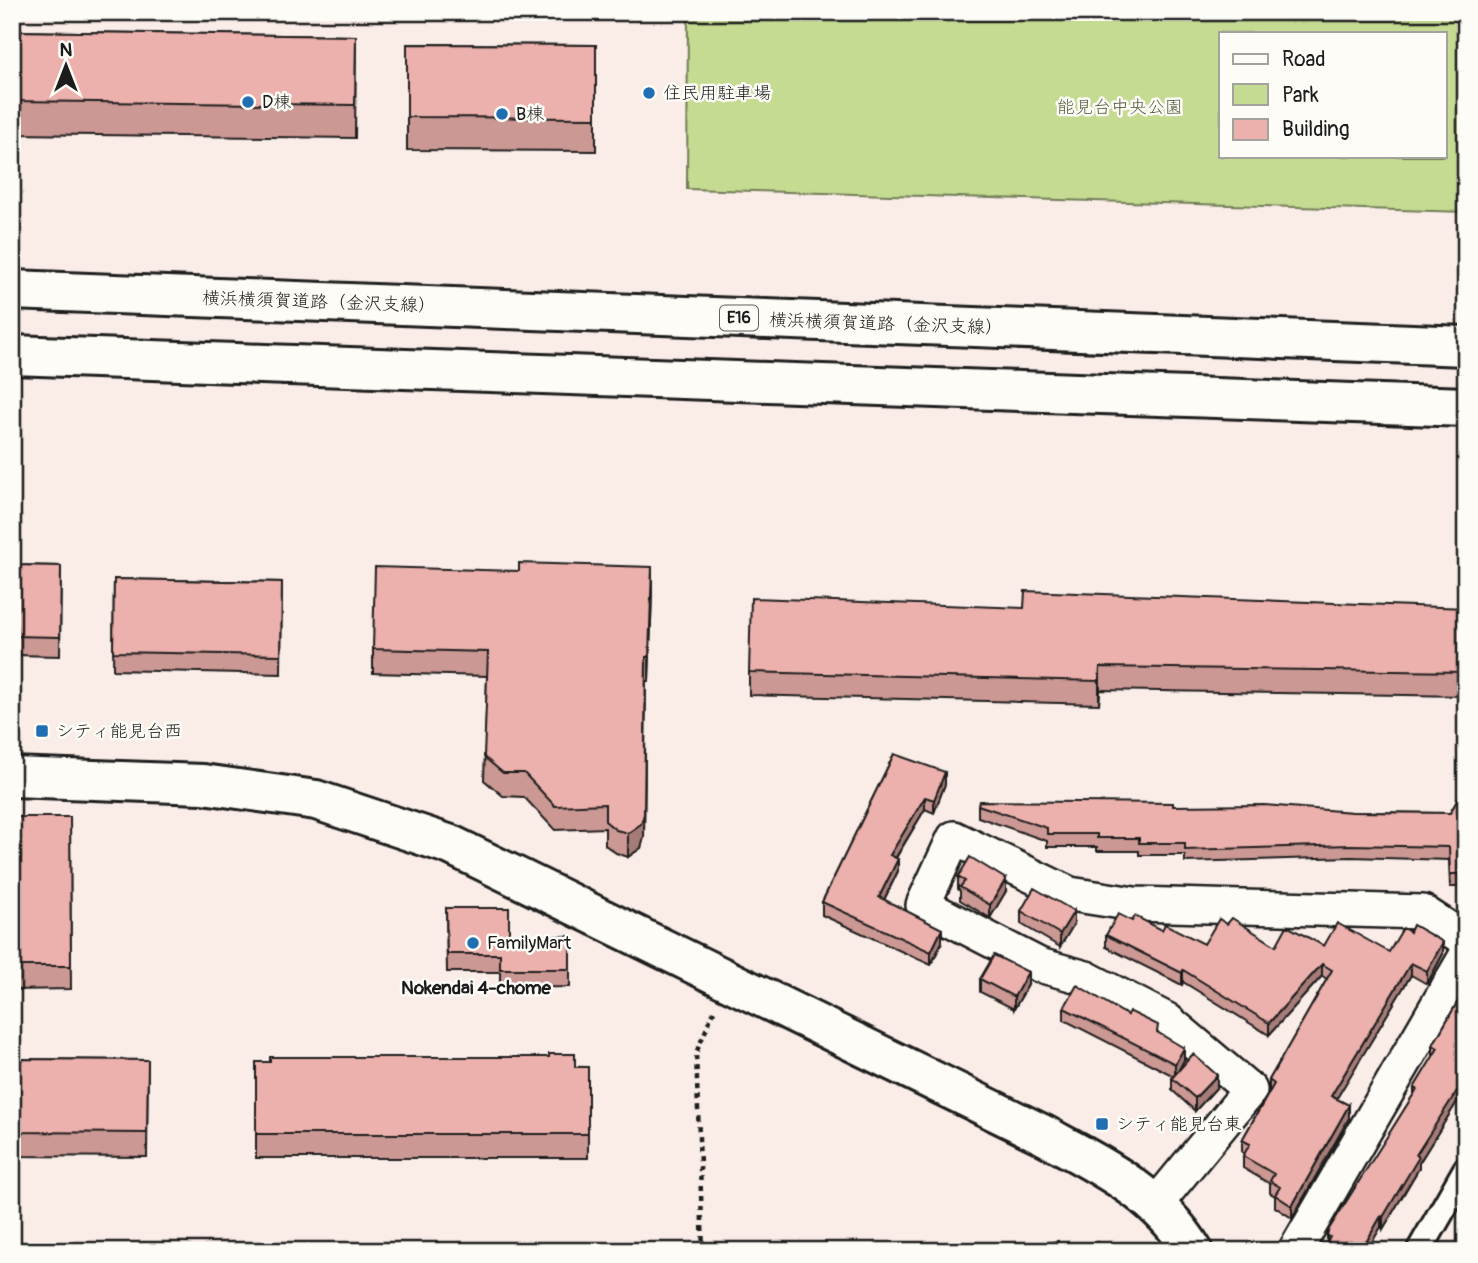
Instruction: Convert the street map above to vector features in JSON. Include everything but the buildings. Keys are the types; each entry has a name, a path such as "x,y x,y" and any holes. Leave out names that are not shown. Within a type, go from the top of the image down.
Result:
{"main road":[{"name":"横浜横須賀道路（金沢支線）","path":"12,290 1466,346"},
{"path":"12,355 1466,407"},
{"path":"12,777 204,783 316,800 451,845 1044,1135 1119,1176 1157,1203 1193,1251"}],"street":[{"path":"1157,1203 1250,1090 1167,1020 1086,978 1040,965 923,905 954,838 1070,894 1134,904 1423,912 1466,940"},
{"path":"1295,1251 1466,956"},
{"path":"1419,1251 1466,1169"}],"path":[{"path":"703,1251 696,1053 728,980"}],"green space":[{"name":"能見台中央公園","path":"688,12 1466,12 1466,212 687,189"}],"place":[{"name":"住民用駐車場","path":"649,93"},
{"name":"D棟","path":"248,102"},
{"name":"B棟","path":"502,114"},
{"name":"シティ能見台西","path":"42,731"},
{"name":"FamilyMart","path":"473,943"},
{"name":"シティ能見台東","path":"1102,1124"}],"district":[{"name":"Nokendai 4-chome","path":"476,988"}]}
